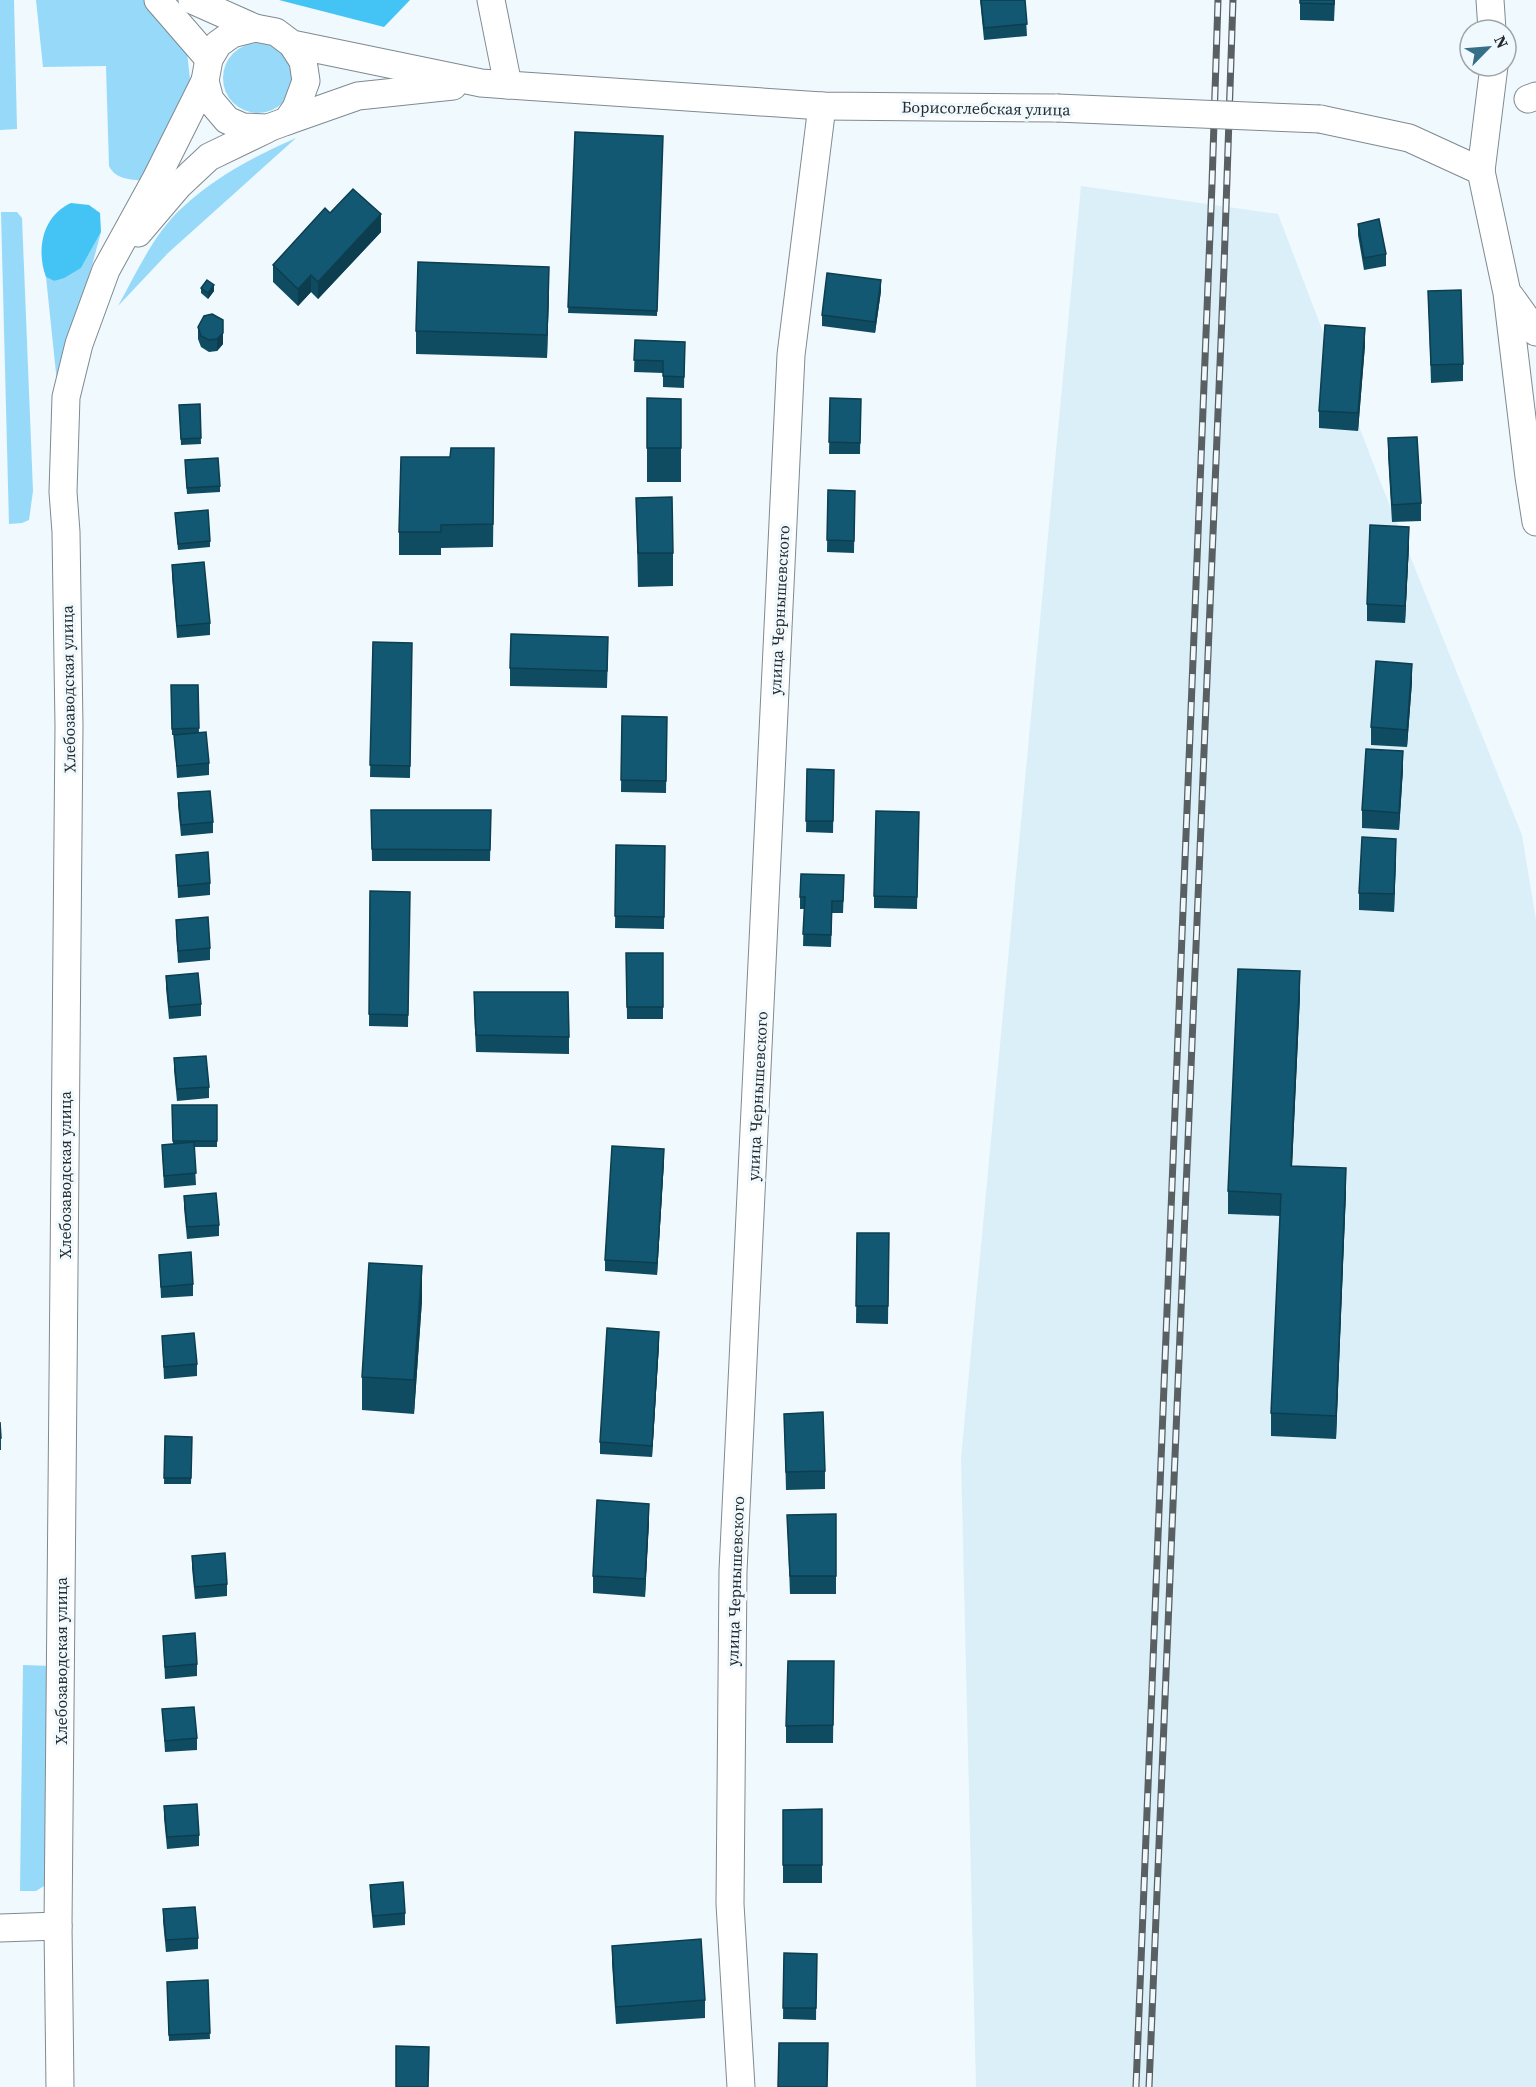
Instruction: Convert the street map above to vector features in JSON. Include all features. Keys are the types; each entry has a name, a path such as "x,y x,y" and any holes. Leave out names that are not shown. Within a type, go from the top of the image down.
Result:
{"street":[{"path":"158,0 207,70 210,100 227,120 243,127 278,125 297,108 306,81 303,61 292,44 276,32 255,28 192,0"},
{"path":"490,0 508,85"},
{"path":"1490,0 1491,18"},
{"path":"106,270 218,44 232,34 255,28"},
{"path":"292,44 482,82"},
{"path":"1493,78 1481,171 1507,292 1528,477 1536,522"},
{"path":"106,270 178,186 209,157 278,125 358,96 482,82"},
{"name":"Борисоглебская улица","path":"482,82 822,106 1057,108 1320,119 1408,138 1481,171"},
{"name":"улица Чернышевского","path":"741,2087 730,1904 734,1571 791,355 822,106"},
{"name":"Хлебозаводская улица","path":"60,2087 58,1926 69,726 63,468 66,397 80,344 106,270"},
{"path":"1507,292 1536,332"},
{"path":"1521,400 1528,378 1536,369"},
{"path":"0,1928 58,1926"}],"shaded area":[{"path":"0,0 14,0 17,129 0,130"},
{"path":"36,0 152,0 187,52 190,79 188,105 144,181 119,176 109,166 106,66 43,67"},
{"path":"279,0 410,0 384,27"},
{"path":"265,43 278,49 287,58 291,64 293,78 291,92 283,103 272,111 251,113 233,103 225,92 223,71 233,53 244,45"},
{"path":"296,138 168,253 118,306 155,241 183,207 195,196 237,168"},
{"path":"1081,186 1278,214 1378,476 1522,835 1536,920 1536,2087 976,2087 961,1458"},
{"path":"71,203 89,205 100,213 101,232 81,268 54,281 46,277 43,267 44,235 53,216"},
{"path":"1,212 17,212 22,218 33,491 29,520 9,524"},
{"path":"101,232 58,392 46,277 54,281 81,268"},
{"path":"23,1665 53,1666 49,1883 36,1891 20,1891"}],"building":[{"path":"981,0 1025,0 1027,24 984,28"},
{"path":"1300,0 1334,0 1334,4 1300,3"},
{"path":"575,132 663,136 657,311 568,307"},
{"path":"353,189 381,214 318,282 311,275 298,289 273,265 325,208 330,213"},
{"path":"1379,219 1386,254 1364,258 1358,224"},
{"path":"418,262 549,267 547,335 416,331"},
{"path":"827,273 881,280 875,322 822,315"},
{"path":"207,280 214,285 208,293 201,288"},
{"path":"1461,290 1463,364 1431,365 1428,291"},
{"path":"212,314 223,320 223,333 217,339 209,340 201,336 198,327 204,316"},
{"path":"1325,325 1365,328 1358,413 1319,411"},
{"path":"635,340 685,342 684,377 663,376 663,361 634,360"},
{"path":"647,398 681,399 681,448 647,448"},
{"path":"830,398 861,399 860,443 829,442"},
{"path":"200,404 201,438 181,439 179,405"},
{"path":"1417,437 1421,503 1392,505 1388,438"},
{"path":"451,448 494,448 493,524 441,525 441,532 399,532 401,457 450,457"},
{"path":"218,458 220,486 187,488 185,460"},
{"path":"828,490 855,491 854,541 827,540"},
{"path":"672,497 673,553 638,553 636,498"},
{"path":"208,510 210,541 178,544 175,513"},
{"path":"1370,525 1409,527 1405,606 1367,604"},
{"path":"204,562 210,623 177,626 172,565"},
{"path":"511,634 608,637 607,671 510,668"},
{"path":"373,642 412,643 410,766 370,765"},
{"path":"1376,661 1412,664 1407,730 1371,727"},
{"path":"171,685 198,685 199,728 172,729"},
{"path":"622,716 667,717 666,781 621,780"},
{"path":"206,732 209,763 177,766 174,735"},
{"path":"1366,749 1403,751 1399,813 1362,810"},
{"path":"807,769 834,770 833,821 806,821"},
{"path":"210,791 213,822 181,825 178,793"},
{"path":"371,810 491,810 490,850 372,849"},
{"path":"876,811 919,812 917,897 874,896"},
{"path":"1362,837 1396,839 1394,894 1359,893"},
{"path":"616,845 665,846 664,917 615,916"},
{"path":"208,852 210,883 178,886 176,855"},
{"path":"801,874 844,875 843,901 832,901 831,935 803,934 805,897 800,897"},
{"path":"370,891 410,892 408,1015 369,1014"},
{"path":"208,917 210,948 178,951 176,920"},
{"path":"626,953 663,953 663,1007 627,1007"},
{"path":"1238,969 1300,971 1291,1166 1346,1168 1336,1416 1271,1413 1281,1194 1228,1191"},
{"path":"198,973 201,1004 169,1007 166,976"},
{"path":"474,992 568,992 569,1037 476,1035"},
{"path":"206,1056 209,1087 177,1089 174,1058"},
{"path":"172,1105 217,1105 217,1141 173,1141"},
{"path":"194,1142 196,1173 164,1176 162,1145"},
{"path":"612,1146 664,1149 657,1263 605,1260"},
{"path":"216,1193 219,1225 187,1227 184,1196"},
{"path":"857,1233 889,1233 888,1306 856,1306"},
{"path":"191,1252 193,1284 161,1287 159,1255"},
{"path":"369,1263 422,1266 414,1380 362,1377"},
{"path":"607,1328 659,1332 652,1446 600,1442"},
{"path":"194,1333 197,1364 164,1367 162,1336"},
{"path":"823,1412 825,1471 786,1472 784,1414"},
{"path":"165,1436 192,1437 191,1478 164,1478"},
{"path":"597,1500 649,1504 645,1579 593,1576"},
{"path":"836,1514 836,1576 790,1576 787,1515"},
{"path":"225,1553 227,1584 195,1587 192,1556"},
{"path":"195,1633 197,1664 165,1667 163,1636"},
{"path":"788,1661 834,1661 833,1725 786,1726"},
{"path":"194,1707 197,1738 165,1741 162,1709"},
{"path":"197,1804 199,1835 167,1837 164,1806"},
{"path":"822,1809 822,1865 783,1865 783,1810"},
{"path":"403,1882 405,1913 373,1916 370,1885"},
{"path":"195,1907 198,1938 166,1940 163,1909"},
{"path":"701,1939 705,2000 616,2007 612,1946"},
{"path":"784,1953 817,1954 816,2008 783,2008"},
{"path":"208,1980 210,2033 169,2035 167,1982"},
{"path":"779,2043 828,2043 827,2087 778,2087"},
{"path":"396,2046 429,2047 428,2087 396,2087"}],"railway":[{"path":"1136,2087 1218,0"},
{"path":"1149,2087 1233,0"}]}
